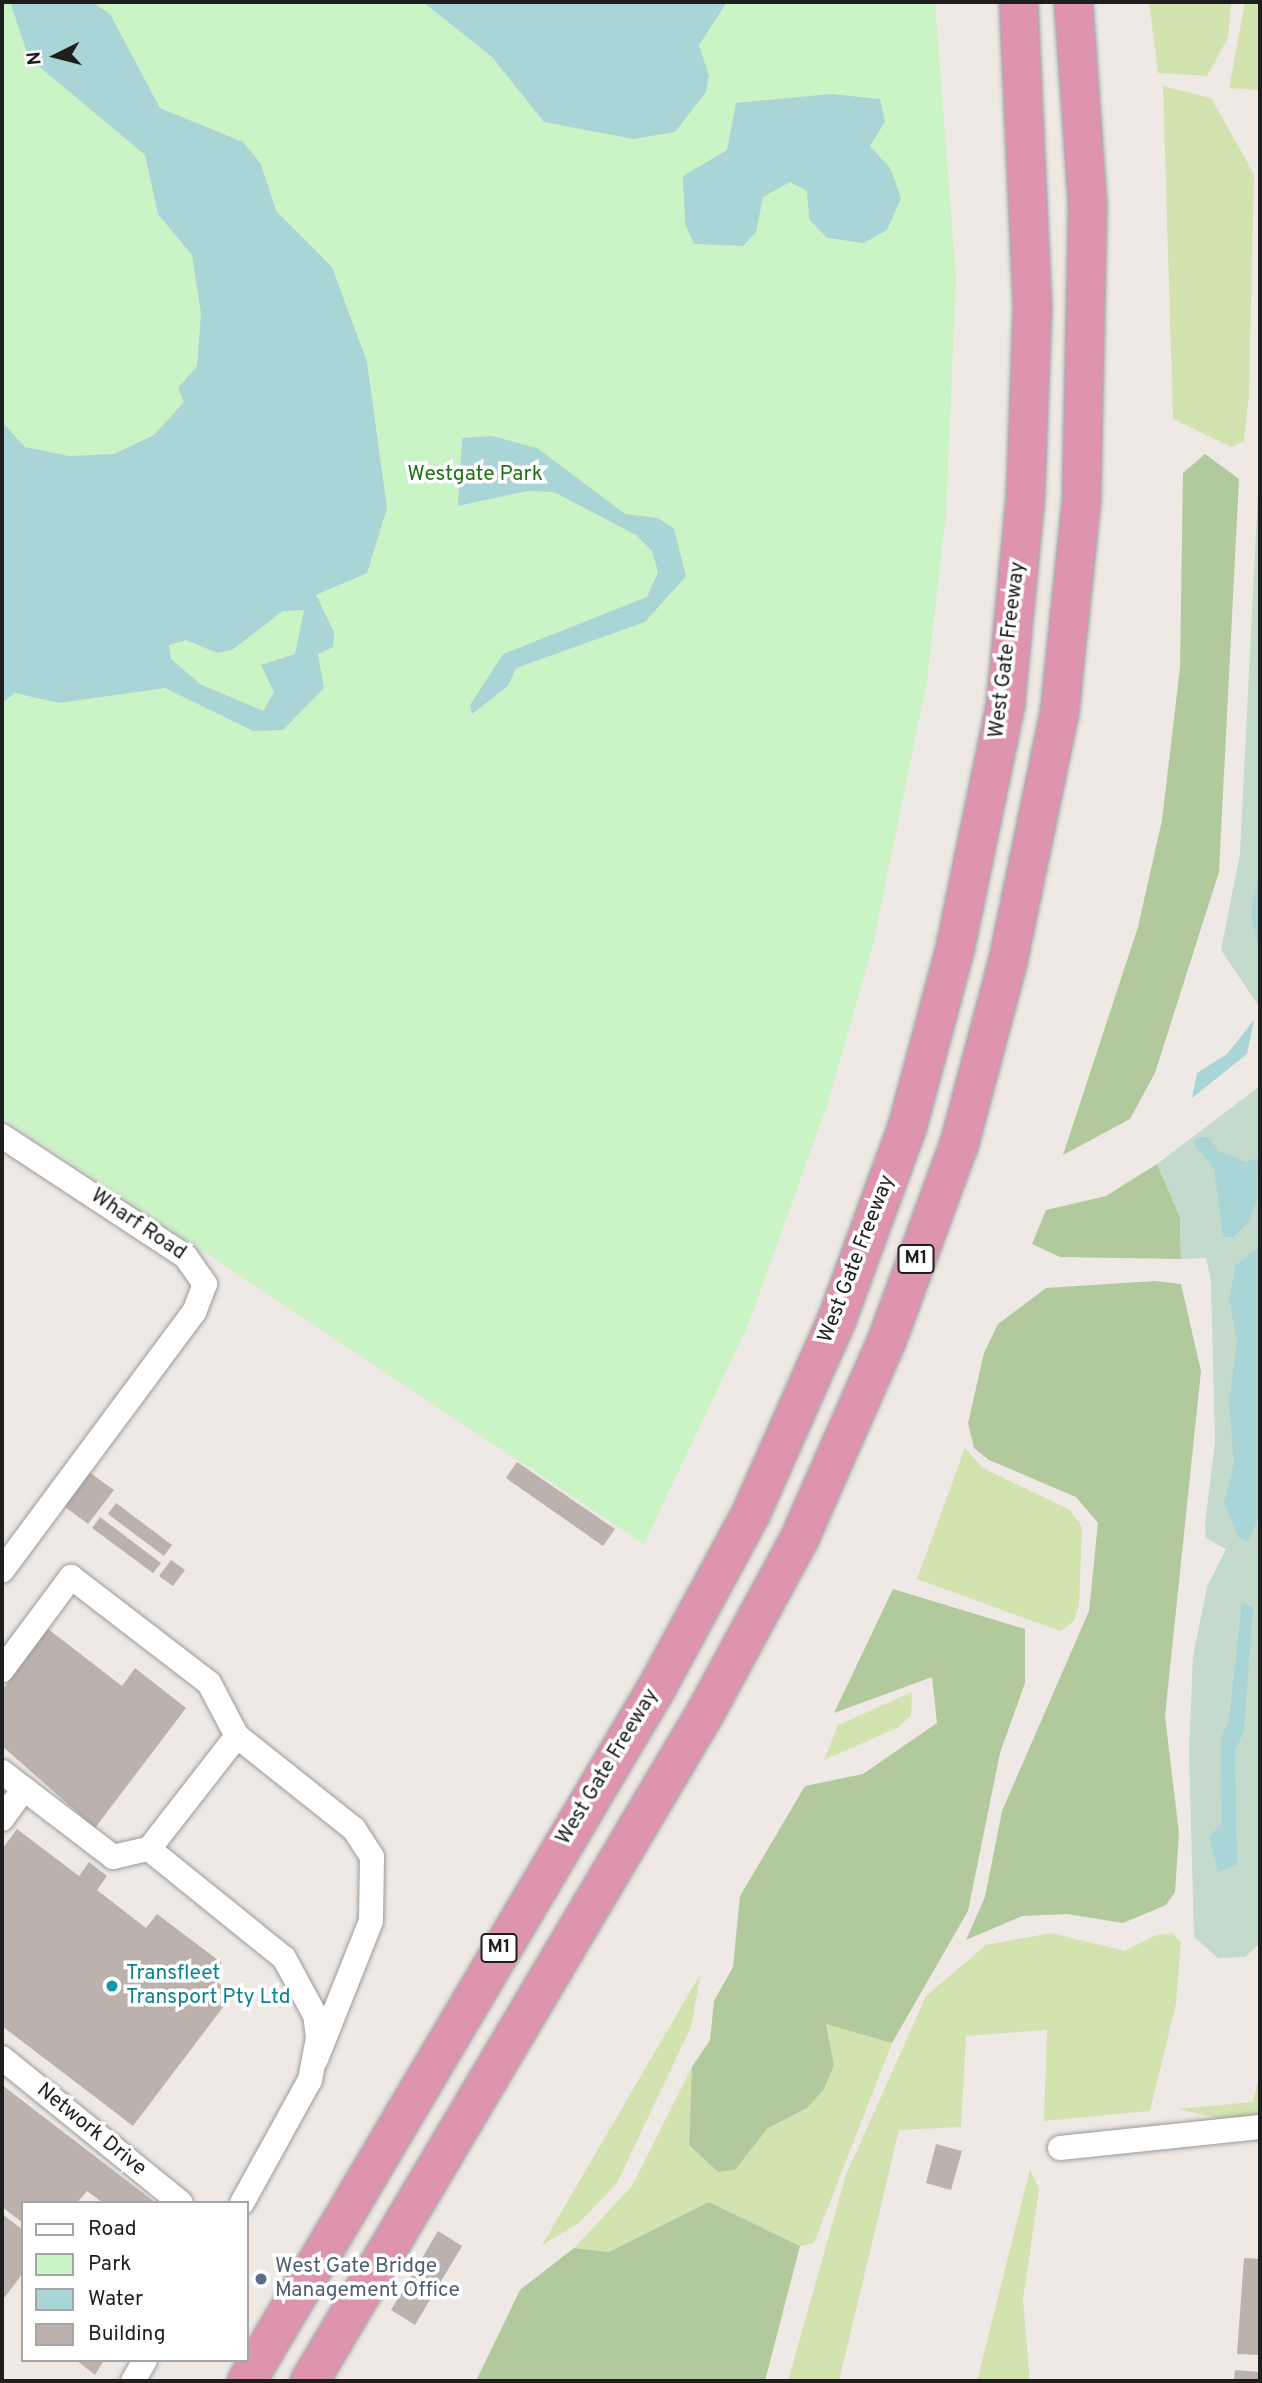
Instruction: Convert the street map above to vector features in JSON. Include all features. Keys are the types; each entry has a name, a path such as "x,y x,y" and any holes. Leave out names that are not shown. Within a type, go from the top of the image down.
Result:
{"highway":[{"name":"West Gate Freeway","path":"246,2381 658,1684 750,1514 836,1320 907,1126 954,950 1006,690 1026,496 1032,307 1018,2"},
{"name":"M1","path":"309,2381 705,1712 799,1538 886,1340 959,1143 1007,963 1059,713 1079,513 1087,202 1073,2"}],"street":[{"name":"Wharf Road","path":"2,1136 186,1257 204,1279 194,1312 2,1571"},
{"path":"2,1670 71,1577 209,1683 237,1736 354,1829 372,1857 370,1922 316,2059 280,2137 243,2201"},
{"path":"2,1772 113,1857 149,1849 237,1736"},
{"path":"2,1819 24,1789"},
{"path":"149,1849 284,1958 315,2015 316,2059"},
{"name":"Network Drive","path":"2,2058 179,2201"},
{"path":"1060,2148 1260,2127"}],"green space":[{"name":"Westgate Park","path":"2,2 935,2 956,278 946,514 927,681 873,945 828,1103 748,1325 644,1544 2,1117"},
{"path":"1149,2 1231,2 1228,38 1207,76 1158,73"},
{"path":"1245,2 1260,2 1260,90 1229,88"},
{"path":"1163,86 1211,98 1254,174 1249,395 1244,441 1231,447 1173,419"},
{"path":"1260,451 1260,1008 1221,950 1240,854"},
{"path":"1205,454 1239,479 1219,872 1155,1073 1130,1119 1063,1155 1138,927 1162,820 1180,668 1183,473"},
{"path":"1260,1086 1260,1943 1245,1957 1218,1958 1194,1937 1189,1751 1193,1656 1207,1587 1226,1549 1206,1538 1205,1524 1215,1441 1211,1281 1206,1258 1181,1259 1180,1217 1157,1164"},
{"path":"1157,1164 1180,1217 1181,1259 1060,1257 1032,1244 1046,1210 1106,1196"},
{"path":"1155,1281 1181,1284 1201,1371 1165,1716 1179,1833 1175,1892 1166,1905 1123,1923 1067,1914 1022,1916 966,1940 985,1897 1002,1811 1089,1611 1098,1523 1076,1497 989,1460 974,1448 968,1423 984,1353 998,1324 1046,1288"},
{"path":"965,1448 983,1468 1070,1510 1082,1527 1079,1605 1074,1621 1060,1631 917,1579"},
{"path":"893,1589 1025,1629 1025,1683 1000,1753 968,1911 892,2043 826,2024 834,2065 824,2089 807,2108 768,2128 735,2170 718,2172 689,2145 692,2067 710,2040 714,2001 733,1967 740,1896 805,1786 863,1774 937,1723 932,1677 834,1713"},
{"path":"912,1692 911,1716 897,1728 824,1760 838,1725"},
{"path":"1051,1933 1125,1951 1156,1935 1172,1933 1181,1942 1176,2004 1150,2111 1044,2121 1047,2030 966,2036 961,2127 899,2130 839,2381 788,2381 846,2175 926,1996 986,1945"},
{"path":"701,1973 691,2027 617,2183 579,2223 542,2245"},
{"path":"833,2021 892,2043 814,2243 800,2246 709,2202 609,2252 574,2248 632,2186 692,2067 689,2145 718,2172 735,2170 768,2128 807,2108 834,2065 826,2024"},
{"path":"1260,2072 1260,2116 1237,2122 1177,2109 1253,2102"},
{"path":"1030,2169 1039,2189 1023,2300 1030,2381 977,2381"},
{"path":"709,2202 800,2246 765,2381 476,2381 520,2290 574,2248 609,2252"}],"water":[{"path":"10,2 92,2 110,14 160,108 243,142 261,164 276,211 332,267 367,362 387,508 367,573 316,595 334,632 333,647 318,654 324,688 283,730 253,731 165,688 59,703 15,693 2,703 2,422 25,447 69,456 114,454 154,435 184,402 178,388 197,366 201,314 192,255 158,214 145,155 29,58","holes":["304,610 295,654 261,665 274,692 263,711 200,684 171,659 169,645 186,640 217,653 232,650 283,611"]},
{"path":"423,2 727,2 699,45 709,76 706,92 675,132 633,139 544,122 492,57"},
{"path":"831,94 880,99 885,122 870,146 890,168 901,198 887,230 864,243 827,238 809,219 807,191 790,182 763,197 756,232 743,246 694,244 685,224 683,176 727,150 736,103"},
{"path":"492,436 537,448 625,514 658,518 674,529 686,576 645,622 516,668 508,686 472,714 470,705 503,654 647,597 658,572 652,551 636,535 554,492 527,491 458,506 462,438"},
{"path":"1260,868 1260,954 1251,914"},
{"path":"1254,1020 1247,1054 1192,1098 1197,1073 1227,1054"},
{"path":"1199,1137 1208,1137 1219,1151 1246,1162 1258,1158 1257,1199 1249,1222 1233,1237 1223,1237 1214,1169 1193,1143"},
{"path":"1260,1246 1260,1513 1249,1541 1239,1538 1224,1503 1234,1464 1229,1401 1237,1342 1229,1299 1236,1265"},
{"path":"1242,1602 1253,1608 1244,1731 1235,1751 1237,1865 1218,1872 1209,1837 1222,1823 1221,1739 1229,1720"}],"building":[{"path":"517,1462 615,1529 603,1546 506,1478"},
{"path":"86,1470 114,1490 88,1524 60,1503"},
{"path":"116,1503 172,1545 164,1556 108,1514"},
{"path":"100,1517 161,1563 153,1573 92,1528"},
{"path":"171,1560 185,1570 173,1586 159,1576"},
{"path":"48,1629 122,1686 135,1668 186,1708 95,1828 2,1746 2,1690"},
{"name":"Transfleet Transport Pty Ltd","path":"17,1829 79,1876 89,1862 107,1876 97,1890 146,1928 157,1914 222,1963 211,1977 233,1994 133,2126 2,2026 2,1849"},
{"path":"2,2085 153,2201 100,2201 87,2191 79,2201 21,2201 21,2221 2,2207"},
{"path":"936,2144 962,2151 951,2190 926,2183"},
{"path":"2,2214 21,2228 21,2276 2,2301"},
{"path":"438,2231 462,2246 415,2325 391,2310"},
{"path":"1244,2258 1260,2259 1260,2355 1237,2354"},
{"path":"79,2362 103,2362 95,2375"},
{"path":"1235,2370 1260,2372 1260,2381 1234,2381"}],"place":[{"name":"Transfleet Transport Pty Ltd","path":"112,1986"},
{"name":"West Gate Bridge Management Office","path":"261,2279"}]}
